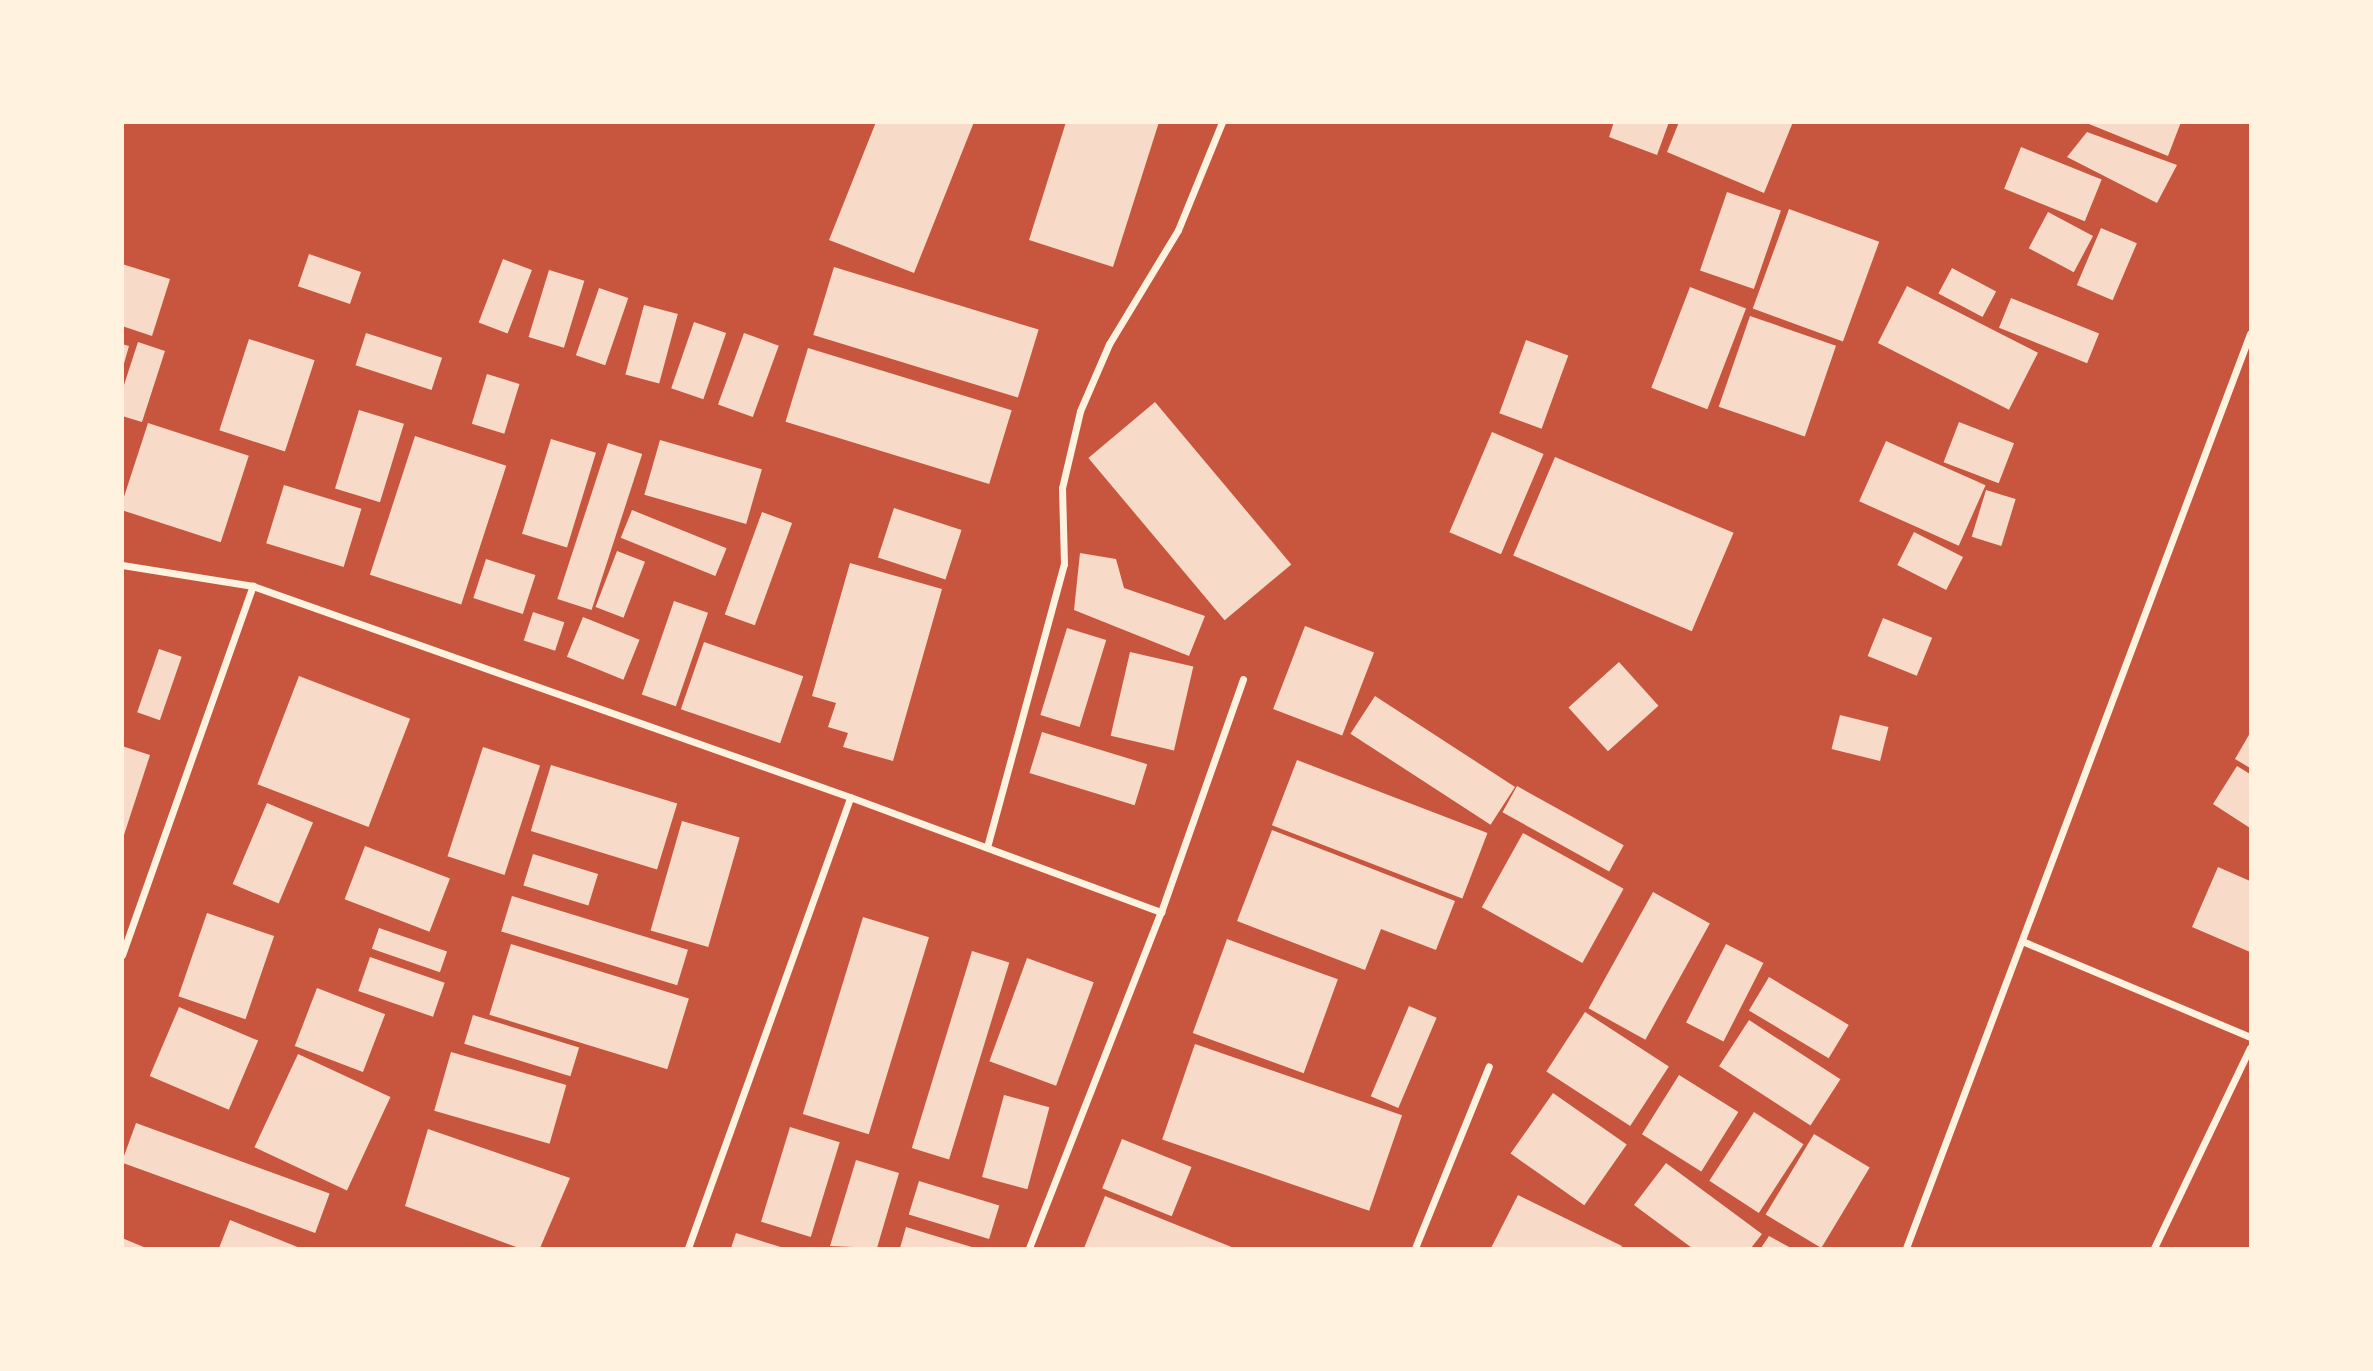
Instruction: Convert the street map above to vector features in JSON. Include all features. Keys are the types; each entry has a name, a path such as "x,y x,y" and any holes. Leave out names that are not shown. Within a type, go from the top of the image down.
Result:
{"street":[{"path":"987,846 1064,564 1062,488 1080,411 1109,344 1178,230 1222,122"},
{"path":"1906,1248 2250,334"},
{"path":"122,565 253,586 987,846 1161,912"},
{"path":"122,955 253,586"},
{"path":"1029,1248 1161,912 1243,679"},
{"path":"688,1248 850,797"},
{"path":"2022,941 2250,1037"},
{"path":"2154,1248 2250,1048"},
{"path":"1415,1248 1489,1066"}],"building":[{"path":"876,122 974,122 914,273 829,240"},
{"path":"1066,122 1159,122 1113,267 1029,240"},
{"path":"1614,122 1669,122 1657,155 1609,137"},
{"path":"1679,122 1793,122 1764,193 1667,152"},
{"path":"2084,122 2181,122 2168,156"},
{"path":"2087,132 2177,165 2157,203 2067,157"},
{"path":"2021,147 2102,180 2085,221 2004,189"},
{"path":"1727,192 1781,211 1754,289 1700,270"},
{"path":"1789,209 1879,242 1843,341 1753,309"},
{"path":"2048,212 2093,236 2074,272 2029,248"},
{"path":"2101,228 2137,243 2113,300 2077,285"},
{"path":"309,254 361,272 350,304 298,286"},
{"path":"503,259 532,270 508,334 479,322"},
{"path":"122,264 170,279 152,336 122,326"},
{"path":"834,267 1039,330 1018,397 813,335"},
{"path":"1952,268 1996,291 1983,317 1938,294"},
{"path":"549,270 584,281 564,348 529,337"},
{"path":"1907,286 2038,353 2009,410 1878,343"},
{"path":"1690,287 1746,309 1707,409 1651,388"},
{"path":"599,288 628,298 605,365 576,355"},
{"path":"2011,298 2099,334 2087,363 1999,328"},
{"path":"644,305 678,314 659,384 625,375"},
{"path":"1750,316 1836,346 1805,436 1719,407"},
{"path":"694,322 726,333 703,399 671,388"},
{"path":"366,333 442,358 432,390 355,365"},
{"path":"744,333 779,346 753,417 718,404"},
{"path":"249,339 315,360 285,452 219,430"},
{"path":"1526,340 1568,355 1542,429 1499,413"},
{"path":"138,342 165,351 142,422 122,416 122,391"},
{"path":"122,344 129,346 123,367 122,366"},
{"path":"808,348 1012,410 989,484 785,422"},
{"path":"487,374 520,384 504,434 472,424"},
{"path":"1155,402 1291,564 1225,620 1088,458"},
{"path":"359,410 404,424 380,502 335,488"},
{"path":"1959,422 2014,443 1999,483 1944,462"},
{"path":"148,423 249,456 221,542 122,510"},
{"path":"1492,432 1544,454 1501,554 1449,532"},
{"path":"415,436 506,466 461,605 370,575"},
{"path":"551,439 596,453 567,547 522,534"},
{"path":"660,440 762,469 746,524 644,495"},
{"path":"1886,441 1986,485 1959,546 1859,501"},
{"path":"608,443 642,454 592,610 557,599"},
{"path":"1555,457 1734,533 1692,631 1513,555"},
{"path":"284,485 361,509 344,567 266,543"},
{"path":"1986,490 2016,499 2001,546 1972,537"},
{"path":"894,508 962,530 945,579 878,557"},
{"path":"632,510 727,548 715,576 621,538"},
{"path":"762,512 792,523 755,625 725,614"},
{"path":"1914,532 1963,557 1946,590 1897,565"},
{"path":"617,551 645,562 624,618 595,607"},
{"path":"1080,553 1116,559 1124,588 1205,616 1189,656 1074,610"},
{"path":"486,559 535,575 523,614 473,598"},
{"path":"850,563 942,589 893,761 843,747 848,733 828,727 836,703 812,696"},
{"path":"674,601 708,613 676,706 642,695"},
{"path":"533,612 564,622 555,651 524,641"},
{"path":"583,617 640,640 623,680 567,657"},
{"path":"1883,618 1932,638 1917,676 1868,656"},
{"path":"1305,626 1374,653 1342,736 1273,709"},
{"path":"1067,628 1106,640 1080,727 1040,715"},
{"path":"704,642 803,676 780,743 681,709"},
{"path":"159,649 182,657 160,720 137,712"},
{"path":"1130,652 1193,667 1174,750 1111,736"},
{"path":"1619,662 1658,706 1608,751 1568,708"},
{"path":"299,676 410,719 369,827 257,784"},
{"path":"1375,696 1515,787 1491,825 1350,734"},
{"path":"1840,715 1889,727 1880,761 1832,749"},
{"path":"1042,732 1147,764 1135,805 1029,773"},
{"path":"2250,733 2250,768 2235,759"},
{"path":"122,746 150,755 123,838 122,838"},
{"path":"483,747 540,766 505,875 447,856"},
{"path":"1297,760 1487,833 1462,898 1272,825"},
{"path":"551,765 677,804 657,870 531,831"},
{"path":"2237,766 2250,774 2250,828 2213,804"},
{"path":"1517,786 1624,845 1609,871 1502,812"},
{"path":"267,803 313,823 279,904 233,884"},
{"path":"682,821 740,838 708,947 651,931"},
{"path":"1272,830 1455,901 1436,950 1381,929 1365,970 1237,921"},
{"path":"1523,833 1624,889 1582,963 1482,907"},
{"path":"365,846 450,879 430,932 345,899"},
{"path":"533,854 598,874 588,905 523,886"},
{"path":"2218,867 2250,881 2250,952 2192,927"},
{"path":"1653,892 1710,924 1645,1040 1589,1008"},
{"path":"512,896 688,950 677,985 501,931"},
{"path":"207,913 274,936 245,1019 178,996"},
{"path":"863,917 929,937 869,1134 803,1114"},
{"path":"379,928 447,951 440,972 372,949"},
{"path":"1227,939 1338,979 1304,1073 1193,1033"},
{"path":"511,944 689,998 667,1069 489,1015"},
{"path":"1726,944 1763,963 1723,1041 1686,1022"},
{"path":"972,951 1009,962 949,1159 912,1148"},
{"path":"370,957 445,983 433,1017 358,991"},
{"path":"1027,958 1094,982 1056,1086 989,1061"},
{"path":"1769,977 1849,1025 1829,1058 1749,1010"},
{"path":"317,988 385,1014 363,1072 295,1046"},
{"path":"1409,1006 1437,1018 1398,1108 1371,1096"},
{"path":"179,1007 258,1041 229,1110 150,1076"},
{"path":"1585,1012 1669,1066 1630,1126 1546,1072"},
{"path":"473,1015 579,1047 570,1076 464,1044"},
{"path":"1749,1020 1840,1079 1810,1125 1719,1066"},
{"path":"1195,1044 1402,1115 1369,1211 1162,1139"},
{"path":"451,1052 566,1085 550,1144 434,1111"},
{"path":"298,1054 390,1097 347,1190 254,1147"},
{"path":"1679,1075 1738,1112 1701,1171 1642,1134"},
{"path":"1553,1093 1627,1145 1584,1205 1511,1154"},
{"path":"1004,1095 1049,1107 1027,1189 982,1177"},
{"path":"1754,1112 1803,1144 1759,1213 1709,1181"},
{"path":"136,1123 330,1193 315,1233 122,1163"},
{"path":"790,1127 840,1142 811,1237 761,1222"},
{"path":"428,1129 570,1178 540,1248 519,1248 405,1206"},
{"path":"1814,1134 1870,1167 1821,1248 1766,1215"},
{"path":"1122,1139 1192,1167 1172,1216 1102,1188"},
{"path":"856,1160 899,1173 877,1248 830,1246"},
{"path":"1666,1163 1762,1234 1751,1248 1692,1248 1634,1205"},
{"path":"919,1181 999,1206 989,1239 909,1214"},
{"path":"1518,1195 1622,1246 1621,1248 1491,1248"},
{"path":"1105,1196 1234,1248 1084,1248"},
{"path":"230,1220 300,1248 219,1248"},
{"path":"906,1227 975,1248 900,1248"},
{"path":"736,1233 784,1248 731,1248"},
{"path":"1769,1236 1791,1248 1761,1248"},
{"path":"122,1238 146,1248 122,1248"}]}
